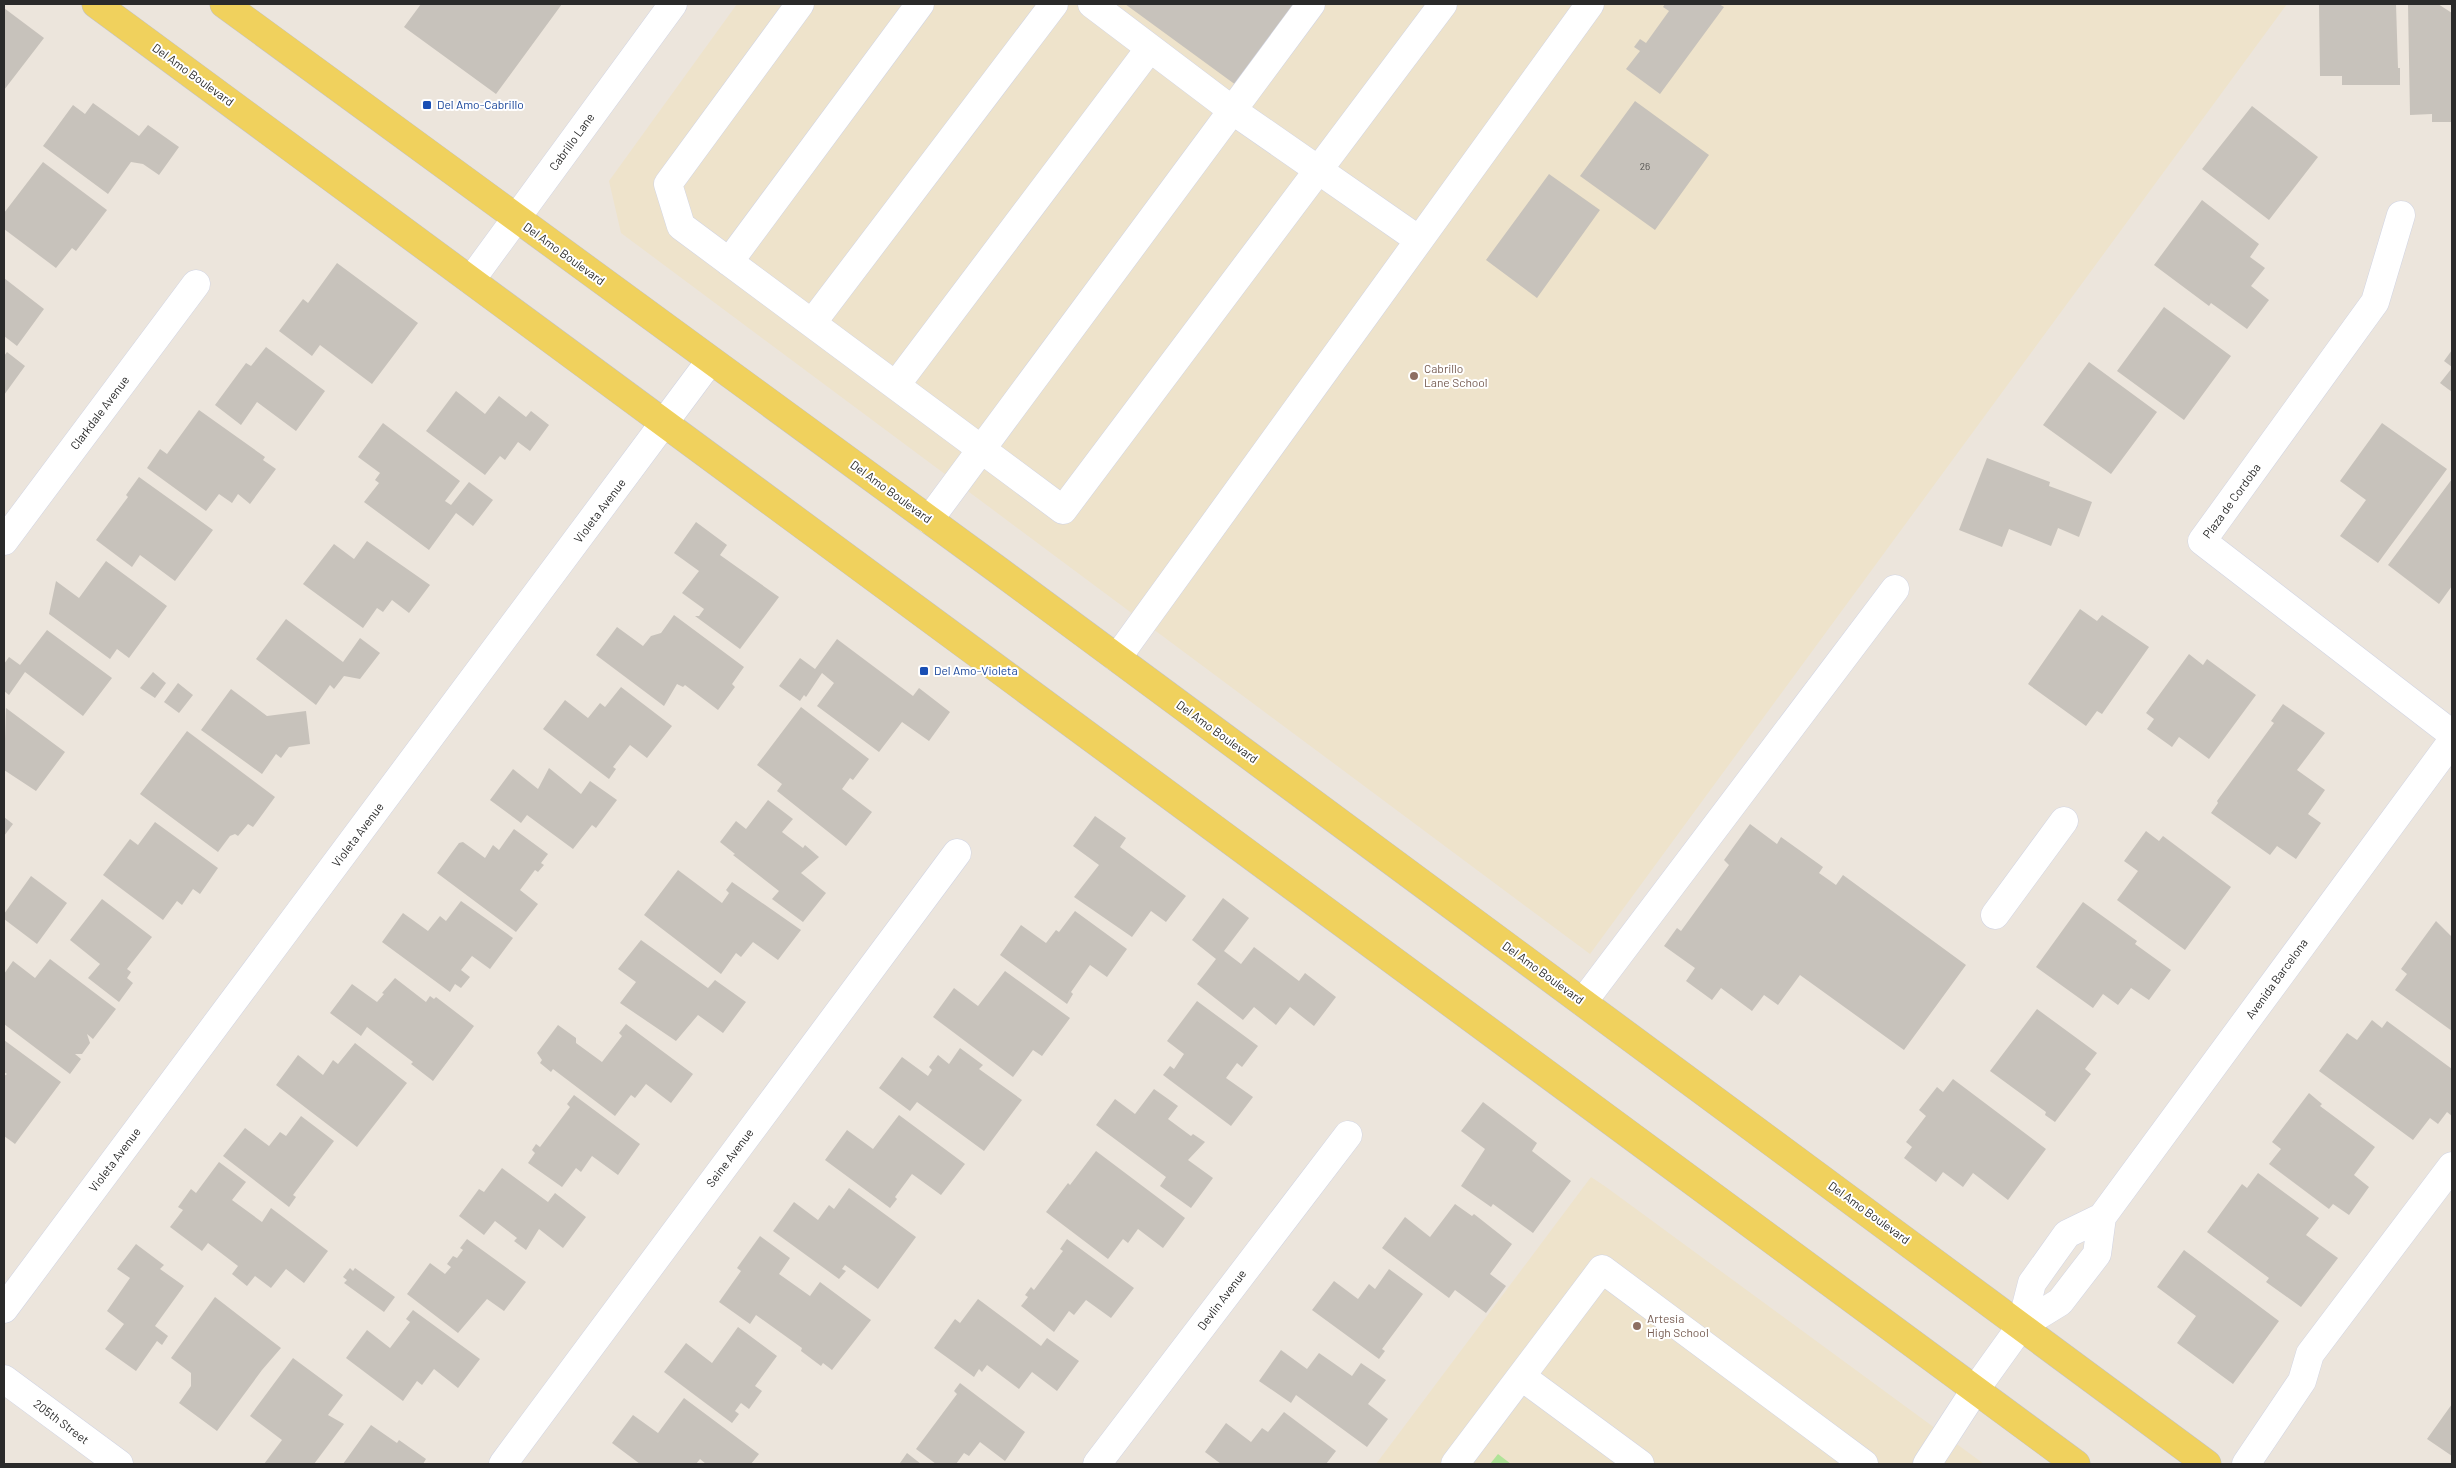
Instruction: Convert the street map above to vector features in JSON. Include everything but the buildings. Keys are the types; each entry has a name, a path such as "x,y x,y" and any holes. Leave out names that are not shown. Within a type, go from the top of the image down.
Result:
{"main road":[{"name":"Del Amo Boulevard","path":"96,4 2076,1464"},
{"name":"Del Amo Boulevard","path":"224,4 1117,658 2207,1464"}],"street":[{"name":"Cabrillo Lane","path":"471,280 673,4"},
{"path":"800,4 668,184 681,226 1063,510 1320,171 1443,4"},
{"path":"729,262 920,4"},
{"path":"812,323 1054,4"},
{"path":"1092,4 1232,110 1419,240"},
{"path":"929,520 1311,4"},
{"path":"1117,658 1167,592 1590,4"},
{"path":"896,385 1150,48"},
{"name":"Plaza de Cordoba","path":"2401,215 2375,302 2202,541 2452,734"},
{"name":"Clarkdale Avenue","path":"4,541 196,284"},
{"name":"Violeta Avenue","path":"4,1308 710,361"},
{"path":"1583,1002 1895,588"},
{"name":"Avenida Barcelona","path":"1927,1464 1975,1390 2021,1326 2032,1282 2068,1234 2102,1217 2452,741"},
{"path":"1995,915 2064,821"},
{"name":"Seine Avenue","path":"503,1464 957,852"},
{"name":"Devlin Avenue","path":"1097,1464 1348,1135"},
{"path":"2246,1464 2302,1381 2310,1354 2452,1166"},
{"name":"Avenida Barcelona","path":"2021,1326 2060,1302 2097,1254 2102,1217"},
{"path":"1455,1464 1602,1269 1864,1464"},
{"path":"1522,1377 1640,1464"},
{"name":"205th Street","path":"4,1379 119,1464"}],"shaded area":[{"name":"Cabrillo Lane School","path":"737,4 2287,4 1590,954 621,233 609,181"},
{"name":"Artesia High School","path":"1591,1177 1606,1187 1984,1464 1376,1464"}],"green space":[{"path":"1498,1454 1511,1464 1490,1464"}],"place":[{"name":"Del Amo-Cabrillo","path":"427,105"},
{"name":"Cabrillo Lane School","path":"1414,376"},
{"name":"Del Amo-Violeta","path":"924,671"},
{"name":"Artesia High School","path":"1637,1326"}]}
